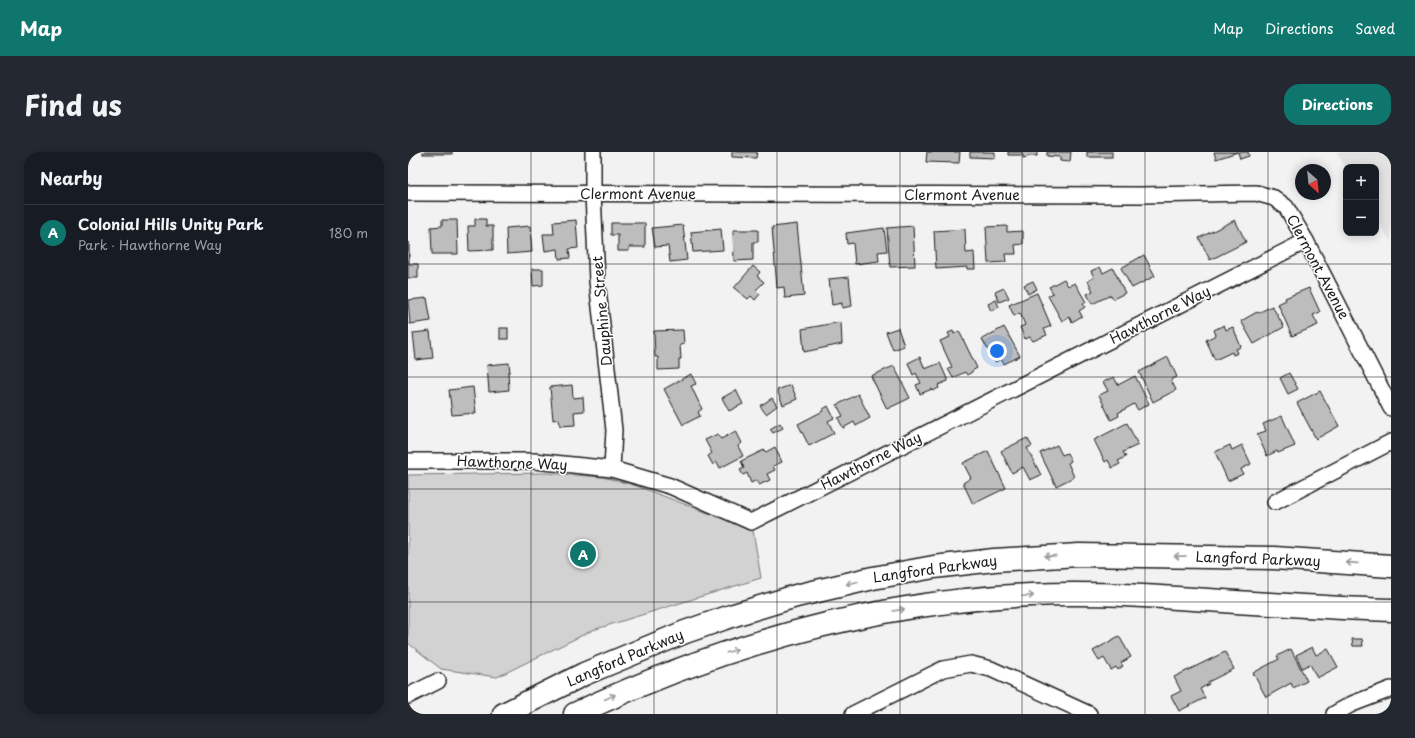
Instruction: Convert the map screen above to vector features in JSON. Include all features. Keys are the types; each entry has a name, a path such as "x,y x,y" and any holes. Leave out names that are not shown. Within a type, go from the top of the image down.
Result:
{"highway":[{"name":"Langford Parkway","path":"504,714 584,674 685,632 796,596 873,578 994,560 1079,555 1274,558 1391,566"},
{"path":"575,714 616,695 704,660 840,620 906,608 1031,595 1127,595 1391,610"}],"street":[{"name":"Dauphine Street","path":"592,152 597,281 614,430 612,469"},
{"name":"Clermont Avenue","path":"408,193 1141,195 1256,193 1274,198 1286,207 1306,240 1391,408"},
{"name":"Hawthorne Way","path":"408,461 534,461 612,469 670,486 751,522 1306,240"},
{"path":"1275,502 1391,442"},
{"path":"853,714 943,669 971,664 991,669 1089,714"},
{"path":"408,696 438,681"},
{"path":"1334,714 1391,689"}],"shaded area":[{"path":"1336,152 1391,152 1391,242 1379,222 1379,164 1344,164"},
{"path":"546,473 603,477 634,485 753,530 761,578 593,630 497,677 441,669 408,643 408,475"}],"building":[{"path":"423,152 452,152 452,154 423,154"},
{"path":"732,152 757,152 756,158 732,157"},
{"path":"927,152 960,152 959,163 926,162"},
{"path":"970,152 995,152 995,158 970,157"},
{"path":"1008,152 1037,152 1037,156 1028,156 1023,158 1023,155 1008,155"},
{"path":"1047,152 1071,152 1070,162 1060,161 1060,157 1047,156"},
{"path":"1087,152 1112,152 1112,157 1087,157"},
{"path":"1214,152 1238,152 1216,159"},
{"path":"1238,152 1248,152 1249,156 1240,159"},
{"path":"475,219 486,219 486,226 493,226 493,250 469,251 468,226 475,226"},
{"path":"442,220 457,220 458,254 432,254 431,227 442,226"},
{"path":"576,220 578,248 569,249 570,258 559,259 558,249 545,251 543,234 554,234 553,222"},
{"path":"1235,220 1246,242 1210,260 1199,238"},
{"path":"611,223 645,223 645,247 629,247 629,251 618,251 618,235 611,235"},
{"path":"797,224 804,296 785,298 784,287 777,288 772,227"},
{"path":"683,225 687,260 670,262 668,246 655,247 652,228"},
{"path":"530,226 532,252 507,254 506,228"},
{"path":"913,226 915,266 890,267 887,228"},
{"path":"1007,226 1007,232 1023,231 1023,244 1015,245 1016,254 1005,254 1006,262 988,263 986,227"},
{"path":"884,228 887,251 878,252 879,261 855,264 853,243 847,244 846,233"},
{"path":"721,229 723,250 693,252 691,232"},
{"path":"965,229 966,253 974,252 975,269 967,269 967,267 936,269 934,231"},
{"path":"733,230 758,230 758,242 753,242 753,260 734,261"},
{"path":"408,242 409,264 418,264 418,278 408,278"},
{"path":"1144,255 1155,276 1132,288 1121,268"},
{"path":"753,266 760,272 757,276 764,282 756,290 760,294 755,300 751,296 748,299 734,288"},
{"path":"1100,267 1103,273 1113,268 1125,293 1113,299 1111,295 1092,304 1087,294 1093,291 1088,281 1094,277 1091,271"},
{"path":"532,269 543,269 543,285 533,286"},
{"path":"849,277 852,306 842,308 842,303 832,305 829,279"},
{"path":"1064,279 1068,286 1075,283 1086,302 1083,304 1085,307 1079,311 1082,316 1072,322 1069,317 1062,321 1048,296 1053,293 1049,287"},
{"path":"1033,281 1037,289 1028,294 1024,285"},
{"path":"1004,288 1009,298 999,302 995,292"},
{"path":"1309,288 1320,312 1313,315 1318,325 1292,336 1278,304 1286,300 1285,298"},
{"path":"1037,293 1051,326 1044,329 1047,335 1033,341 1030,337 1025,339 1020,327 1025,325 1020,313 1014,316 1009,305"},
{"path":"427,298 431,321 410,324 408,300"},
{"path":"996,300 999,307 991,311 988,304"},
{"path":"1272,306 1284,327 1254,344 1241,321"},
{"path":"841,322 842,344 804,352 802,329"},
{"path":"1224,325 1226,330 1233,327 1241,347 1236,349 1238,353 1233,355 1232,352 1215,360 1206,340 1216,335 1214,330"},
{"path":"1004,327 1020,356 1004,364 1001,359 995,362 982,339"},
{"path":"500,328 508,328 508,339 500,339"},
{"path":"898,328 904,346 893,350 886,332"},
{"path":"683,330 684,344 680,345 681,359 679,359 679,369 658,370 658,357 655,357 654,331"},
{"path":"430,331 433,358 416,360 413,333"},
{"path":"953,331 954,334 959,331 977,368 967,375 965,372 953,378 948,369 952,367 940,341 950,337 948,333"},
{"path":"920,357 925,369 940,363 948,381 938,385 939,388 933,391 932,389 920,394 916,385 921,383 916,373 913,375 908,363"},
{"path":"1168,357 1177,377 1171,380 1176,390 1153,402 1139,372"},
{"path":"509,363 509,390 489,392 487,365"},
{"path":"894,366 910,398 887,409 871,376"},
{"path":"1289,373 1298,389 1288,394 1280,378"},
{"path":"691,374 696,384 691,386 702,409 698,412 700,416 683,425 664,389"},
{"path":"1135,376 1149,404 1138,410 1134,404 1118,413 1119,416 1111,420 1099,395 1108,391 1103,382 1114,377 1118,385"},
{"path":"572,385 573,398 583,397 584,411 574,412 575,425 560,426 559,419 553,420 550,387"},
{"path":"791,385 797,399 783,405 777,390"},
{"path":"473,387 476,413 452,415 449,390"},
{"path":"736,390 743,404 729,411 722,398"},
{"path":"1320,391 1339,426 1316,439 1297,403"},
{"path":"858,394 870,418 856,426 854,422 843,428 838,418 843,416 837,405"},
{"path":"772,398 777,406 766,414 760,406"},
{"path":"828,406 834,418 828,421 834,433 809,446 798,424 823,411 822,410"},
{"path":"1282,416 1295,446 1278,453 1277,451 1267,456 1257,434 1266,431 1263,424"},
{"path":"780,423 783,428 773,433 770,429"},
{"path":"1127,423 1138,445 1123,452 1126,457 1118,461 1120,464 1112,468 1108,460 1105,462 1094,440"},
{"path":"736,431 742,443 738,446 743,456 720,468 717,462 713,465 708,456 712,453 705,440 718,434 721,439"},
{"path":"1027,438 1032,446 1027,448 1041,475 1030,480 1023,467 1012,473 1001,451"},
{"path":"1057,445 1062,455 1067,453 1071,461 1068,463 1074,477 1056,486 1040,453"},
{"path":"1230,445 1232,450 1242,445 1251,464 1241,469 1243,474 1228,481 1215,452"},
{"path":"775,447 782,462 773,466 775,470 767,474 770,480 759,485 757,480 751,483 747,473 743,475 740,470 744,468 741,461 764,450 766,452"},
{"path":"988,451 1006,488 973,504 963,483 971,478 963,463"},
{"path":"1119,636 1131,657 1121,663 1123,666 1118,670 1116,667 1111,670 1104,658 1099,661 1093,651"},
{"path":"1352,639 1362,639 1363,646 1353,646"},
{"path":"1312,647 1316,655 1328,649 1338,667 1317,678 1310,664 1302,668 1296,655"},
{"path":"1291,649 1307,681 1293,688 1291,683 1266,697 1253,673 1279,659 1277,656"},
{"path":"1225,652 1234,669 1208,682 1209,684 1200,689 1205,698 1179,711 1171,696 1181,691 1174,677"}],"place":[{"name":"Colonial Hills Unity Park","path":"583,554"}]}
